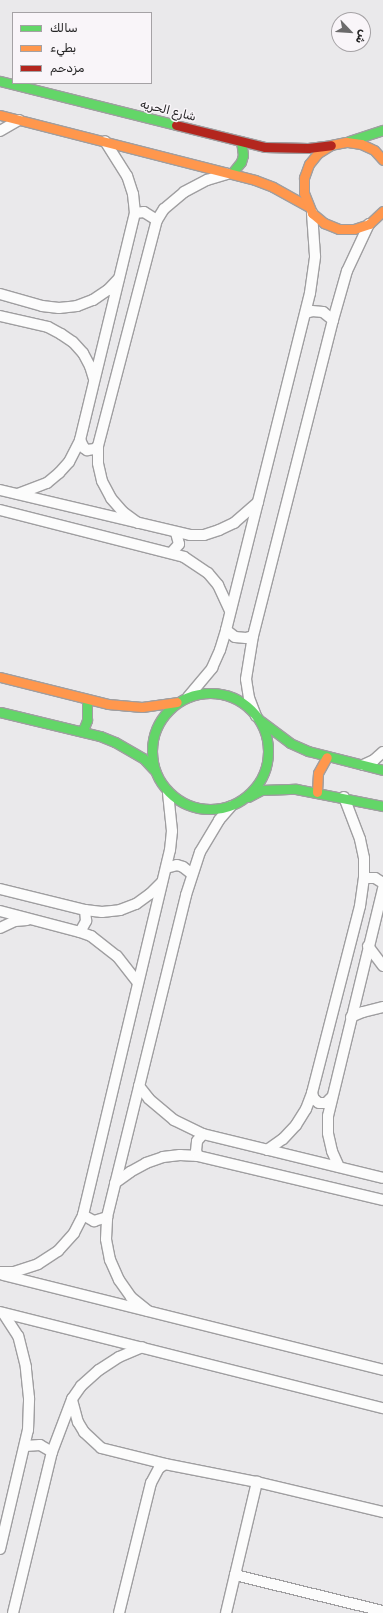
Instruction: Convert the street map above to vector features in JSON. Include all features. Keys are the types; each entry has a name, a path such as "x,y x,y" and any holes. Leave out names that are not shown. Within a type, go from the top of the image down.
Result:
{"street":[{"name":"شارع الحريه","path":"0,81 12,84"},
{"name":"شارع الحريه","path":"12,84 241,141 286,149 308,148 346,142"},
{"path":"0,115 232,173 273,187 311,210 324,223 339,229 354,229 369,224"},
{"path":"0,131 19,120"},
{"path":"346,142 383,130"},
{"path":"138,523 123,512 111,498 102,481 98,463 98,446 156,220 164,209 184,192 207,180 232,173 241,162 243,155 241,141"},
{"path":"18,494 47,482 59,473 69,462 80,440 95,381 135,213 133,194 128,176 105,142"},
{"path":"346,142 361,144 374,150 383,160"},
{"path":"188,697 212,668 220,650 231,612 306,313 315,256 311,210 304,193 304,178 309,164 318,152 331,145"},
{"path":"245,798 256,787 263,775 267,761 267,740 249,698 246,679 254,636 333,320 347,271 369,224 383,210"},
{"path":"135,213 144,212 156,220"},
{"path":"0,294 42,306 59,308 77,306 108,290 120,276"},
{"path":"306,313 312,311 323,312 333,320"},
{"path":"0,316 48,327 73,342 83,353 90,366 95,381"},
{"path":"80,440 84,448 87,450 95,449 98,446"},
{"path":"0,490 176,532 204,535 220,530 234,523 258,502"},
{"path":"0,510 184,557 208,573 218,585 231,612"},
{"path":"171,553 179,544 176,532"},
{"path":"226,630 235,637 246,638 254,636"},
{"path":"0,677 88,699 125,706 142,707 177,702 202,693 218,693 239,701 290,743 327,757 383,770"},
{"path":"80,731 84,728 87,720 88,699"},
{"path":"177,702 166,713 155,732 151,755 154,770 160,782 168,793 179,801 191,807 204,810 218,809 231,806 260,790 278,788 317,792 383,806"},
{"path":"0,712 100,736 125,747 143,758 154,770"},
{"path":"362,765 374,760 383,752"},
{"path":"317,792 318,773 327,757"},
{"path":"0,1273 14,1272 38,1264 58,1251 74,1232 83,1215 166,868 172,831 168,793"},
{"path":"267,1150 283,1139 296,1125 306,1108 312,1093 360,906 364,878 364,858 360,839 344,797"},
{"path":"148,1311 132,1297 116,1273 110,1260 106,1239 107,1218 192,874 209,836 231,806"},
{"path":"166,868 177,865 183,867 192,874"},
{"path":"364,878 375,878 383,883"},
{"path":"0,889 85,910 102,912 120,910 141,901 162,882"},
{"path":"339,1167 332,1151 328,1134 328,1116 331,1098 383,888"},
{"path":"80,932 86,922 85,910"},
{"path":"0,911 80,932 105,945 117,956 138,983"},
{"path":"0,928 15,921 30,919"},
{"path":"368,946 383,966"},
{"path":"351,1017 383,1007"},
{"path":"139,1086 149,1099 170,1117 188,1128 203,1134 383,1178"},
{"path":"312,1093 314,1099 319,1103 326,1103 331,1098"},
{"path":"198,1156 196,1151 197,1141 203,1134"},
{"path":"116,1184 130,1172 146,1163 163,1157 180,1155 198,1156 383,1200"},
{"path":"83,1215 94,1221 107,1218"},
{"path":"0,1273 383,1370"},
{"path":"2,1313 383,1408"},
{"path":"0,1549 25,1446 28,1430 29,1398 26,1367 18,1336 2,1313"},
{"path":"13,1613 52,1452 72,1399 81,1386 99,1370 119,1357 142,1347"},
{"path":"72,1399 74,1410 84,1432 101,1448 165,1464 257,1482 383,1512"},
{"path":"25,1446 40,1445 52,1452"},
{"path":"119,1613 151,1483 154,1475 165,1464"},
{"path":"226,1613 257,1482"},
{"path":"235,1575 383,1611"}],"traffic: fast":[{"path":"0,81 176,125"},
{"path":"349,141 383,130"},
{"path":"232,173 241,162 243,155 241,141"},
{"path":"210,693 232,697 242,702 251,710 259,719 264,729 268,751 264,773 259,783 251,792 242,800 232,805 210,809 188,805 178,800 169,792 161,783 156,773 152,751 156,729 161,719 169,710 178,702 188,697 210,693"},
{"path":"80,731 84,728 87,720 87,699"},
{"path":"0,712 100,736 115,742 143,758 154,770"},
{"path":"261,721 290,743 308,751 383,770"},
{"path":"248,797 261,790 296,789 383,806"}],"traffic: slow":[{"path":"0,115 255,180 273,187 309,207"},
{"path":"383,160 374,150 361,144 346,142 331,145 318,153 309,164 304,178 304,193 312,213 324,223 339,229 354,229 369,224 383,211"},
{"path":"0,677 108,704 142,707 177,702"},
{"path":"317,792 318,773 327,757"}],"traffic: jam":[{"path":"176,125 265,147 308,148 331,145"}]}
